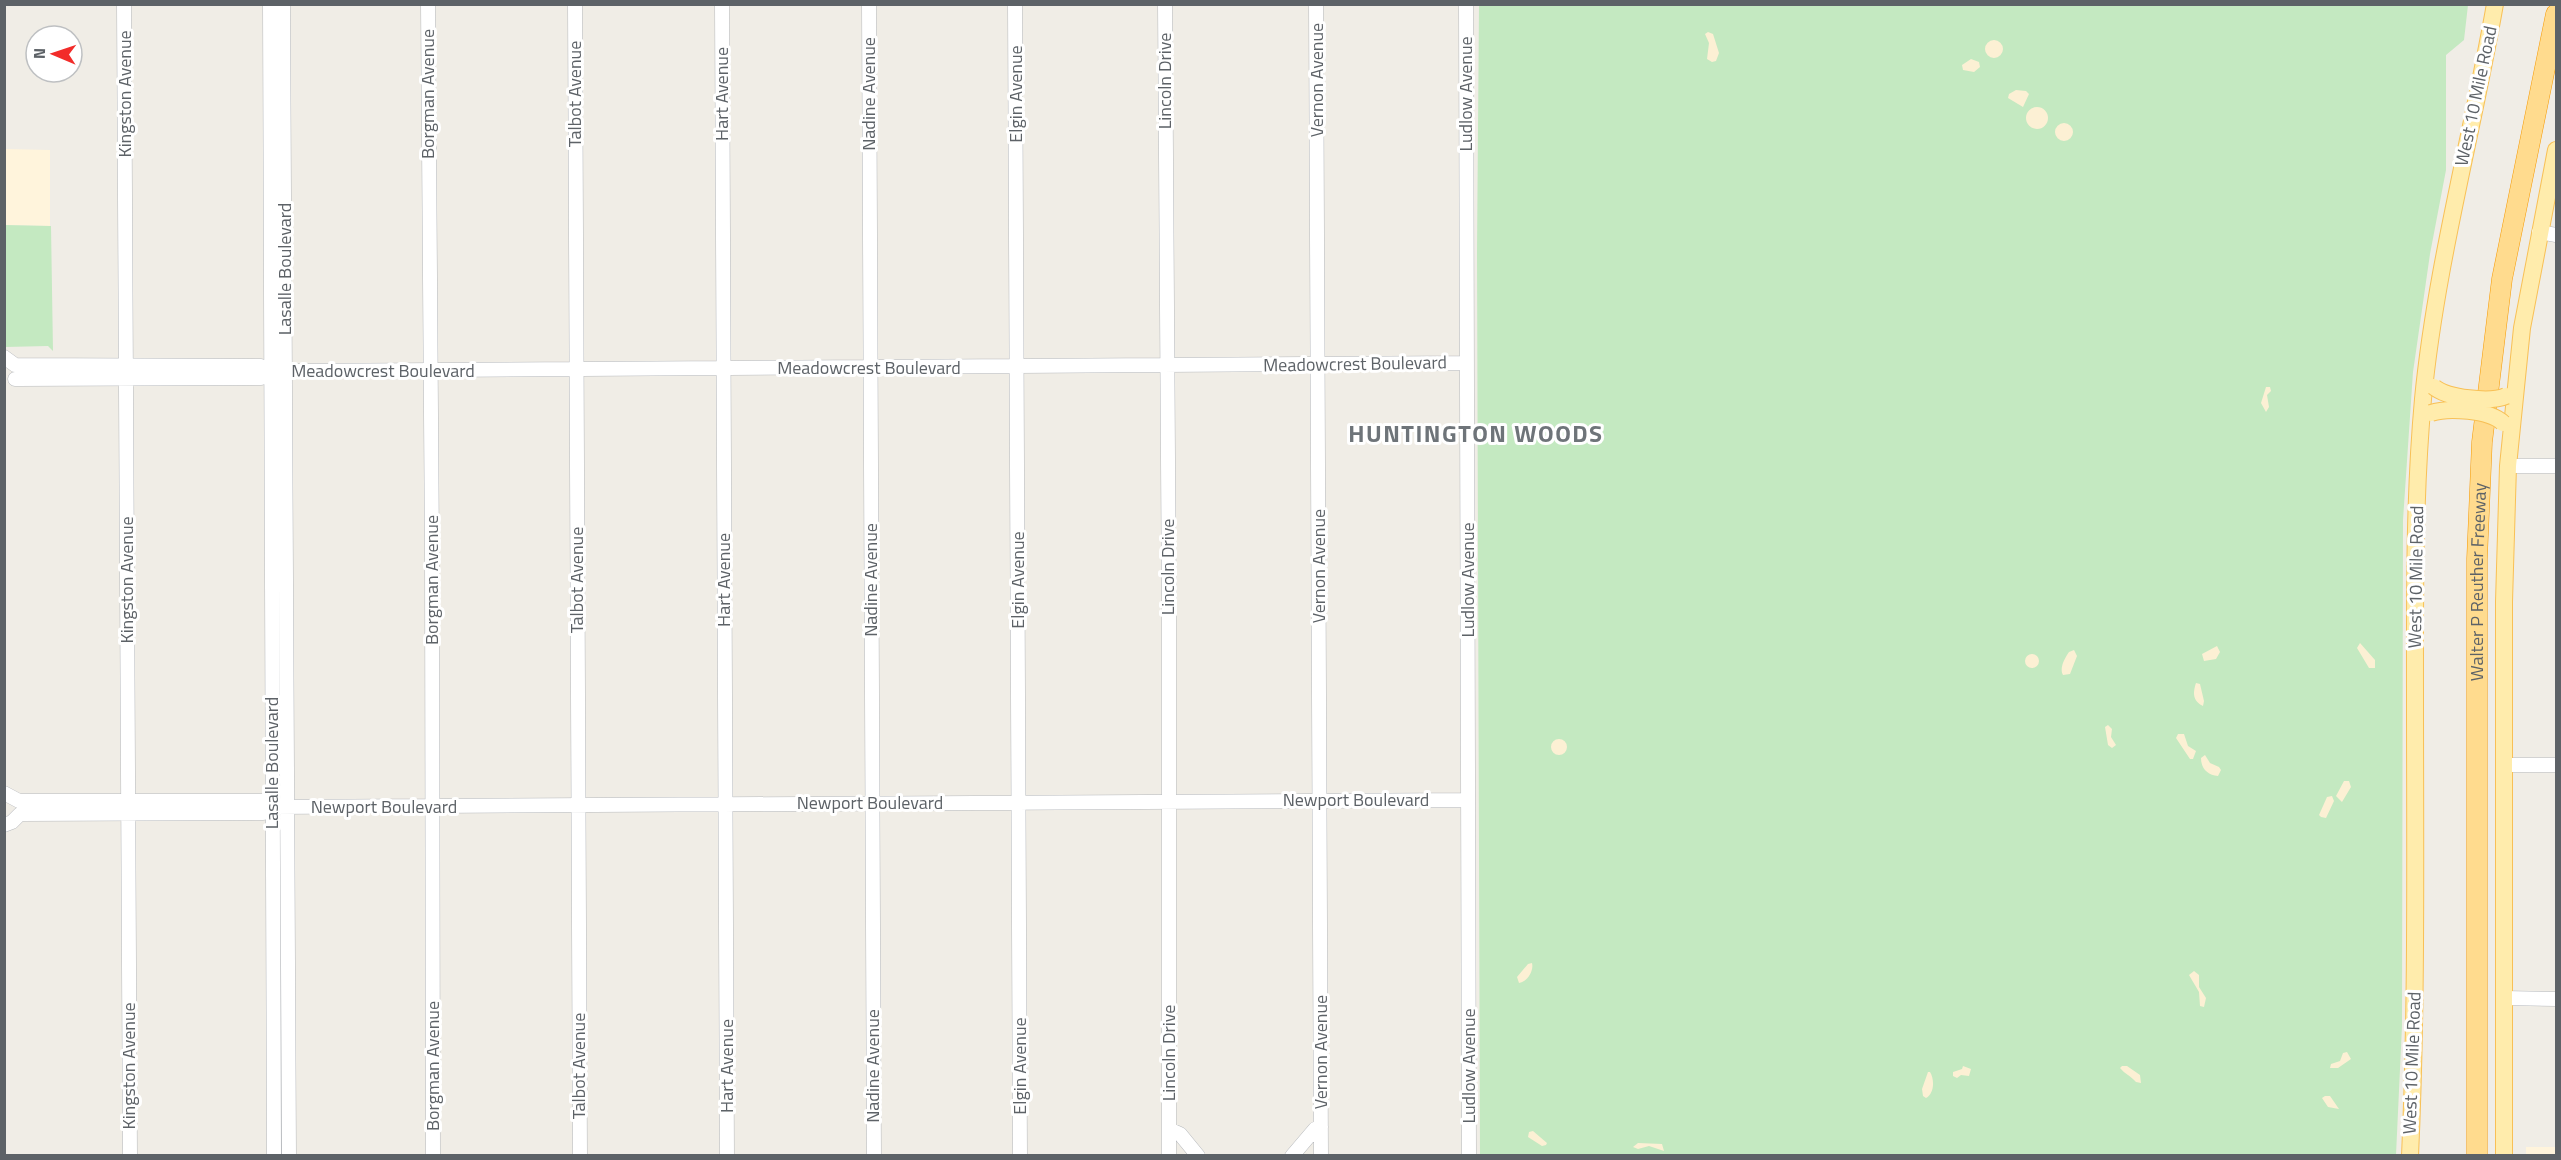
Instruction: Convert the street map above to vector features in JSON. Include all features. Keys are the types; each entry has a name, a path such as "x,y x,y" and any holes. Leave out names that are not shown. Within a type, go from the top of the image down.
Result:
{"highway":[{"name":"Walter P Reuther Freeway","path":"2477,1155 2477,559 2482,442 2502,279 2556,14"}],"main road":[{"name":"West 10 Mile Road","path":"2410,1155 2415,1048 2415,560 2426,416 2442,262 2495,4"},
{"path":"2504,1155 2505,560 2508,466 2506,430 2510,391 2546,222 2556,150"},
{"path":"2430,379 2449,395 2490,400 2510,391"},
{"path":"2426,416 2445,410 2487,414 2495,417 2506,430"}],"street":[{"name":"Kingston Avenue","path":"124,4 130,1155"},
{"name":"Lasalle Boulevard","path":"270,4 277,149 279,371 279,570 272,807 273,956 281,1093 289,1155"},
{"name":"Lasalle Boulevard","path":"277,149 283,4"},
{"name":"Borgman Avenue","path":"428,4 433,1155"},
{"name":"Talbot Avenue","path":"575,4 580,1155"},
{"name":"Hart Avenue","path":"722,4 727,1155"},
{"name":"Nadine Avenue","path":"868,4 874,1155"},
{"name":"Elgin Avenue","path":"1016,4 1020,1155"},
{"name":"Lincoln Drive","path":"1165,4 1169,1155"},
{"name":"Vernon Avenue","path":"1316,4 1322,1155"},
{"name":"Ludlow Avenue","path":"1466,4 1469,1155"},
{"path":"2546,222 2556,235"},
{"name":"Meadowcrest Boulevard","path":"10,372 127,372 261,366 279,371 429,371 1467,363"},
{"path":"2508,466 2556,466"},
{"name":"Lasalle Boulevard","path":"274,1155 281,1093 288,956 287,807 279,570"},
{"path":"2504,765 2556,765"},
{"name":"Newport Boulevard","path":"4,793 20,808 128,808 263,813 272,807 1468,800"},
{"path":"4,825 12,822 20,808"},
{"path":"273,956 288,956"},
{"path":"2504,999 2556,999"},
{"name":"Vernon Avenue","path":"1292,1155 1315,1129 1322,1127"},
{"path":"1169,1129 1180,1134 1198,1155"}],"shaded area":[{"path":"5,149 50,150 50,226 5,225"},
{"path":"2526,1147 2556,1147 2556,1155 2526,1155"}],"green space":[{"path":"1479,5 2468,5 2464,40 2446,55 2446,170 2430,254 2413,372 2403,520 2402,1026 2396,1155 1480,1155 1477,252"},
{"path":"5,225 51,226 53,351 48,346 5,347"}],"sand":[{"path":"1708,32 1713,34 1719,53 1716,61 1712,62 1707,59 1709,43 1705,34"},
{"path":"1994,40 2000,43 2003,49 2000,55 1994,58 1988,55 1985,49 1988,43"},
{"path":"1971,59 1979,62 1980,67 1974,72 1963,70 1962,65"},
{"path":"2016,90 2026,91 2029,94 2023,107 2008,98 2009,94"},
{"path":"2037,107 2045,110 2048,118 2045,126 2037,129 2029,126 2026,118 2029,110"},
{"path":"2064,123 2070,126 2073,132 2070,138 2064,141 2058,138 2055,132 2058,126"},
{"path":"2266,387 2270,387 2271,391 2267,395 2269,407 2266,412 2261,403"},
{"path":"2360,643 2375,660 2375,668 2369,668 2357,648"},
{"path":"2217,646 2220,652 2216,659 2204,661 2202,654"},
{"path":"2074,650 2077,656 2070,674 2063,675 2064,660 2069,652"},
{"path":"2032,654 2037,656 2039,661 2037,666 2032,668 2027,666 2025,661 2027,656"},
{"path":"2196,683 2200,684 2203,706 2194,696"},
{"path":"2108,725 2112,729 2111,737 2116,745 2112,748 2108,745 2105,727"},
{"path":"2178,734 2184,734 2188,746 2196,751 2193,759 2190,759 2176,738"},
{"path":"1559,739 1565,741 1567,747 1565,753 1559,755 1553,753 1551,747 1553,741"},
{"path":"2205,755 2210,763 2221,770 2218,776 2208,773 2204,768 2201,758"},
{"path":"2344,781 2349,781 2351,787 2342,802 2336,796"},
{"path":"2332,796 2334,801 2326,818 2321,817 2319,815 2327,797"},
{"path":"1532,963 1529,976 1525,981 1519,983 1517,977 1528,964"},
{"path":"2194,971 2199,975 2199,987 2206,998 2204,1007 2200,1006 2199,992 2189,975"},
{"path":"2347,1052 2351,1059 2338,1068 2330,1068 2331,1064 2340,1061 2343,1053"},
{"path":"1963,1066 1971,1069 1969,1076 1961,1075 1957,1078 1953,1076 1953,1072 1962,1069"},
{"path":"2127,1066 2140,1075 2141,1083 2136,1082 2124,1072 2120,1068"},
{"path":"1928,1072 1932,1075 1933,1086 1926,1098 1923,1096 1922,1089"},
{"path":"2330,1096 2339,1109 2328,1107 2322,1098"},
{"path":"1533,1131 1547,1143 1546,1145 1542,1146 1528,1137 1529,1132"},
{"path":"1638,1143 1662,1144 1664,1151 1649,1146 1638,1149 1633,1147"}],"district":[{"name":"HUNTINGTON WOODS","path":"1476,434"}]}
